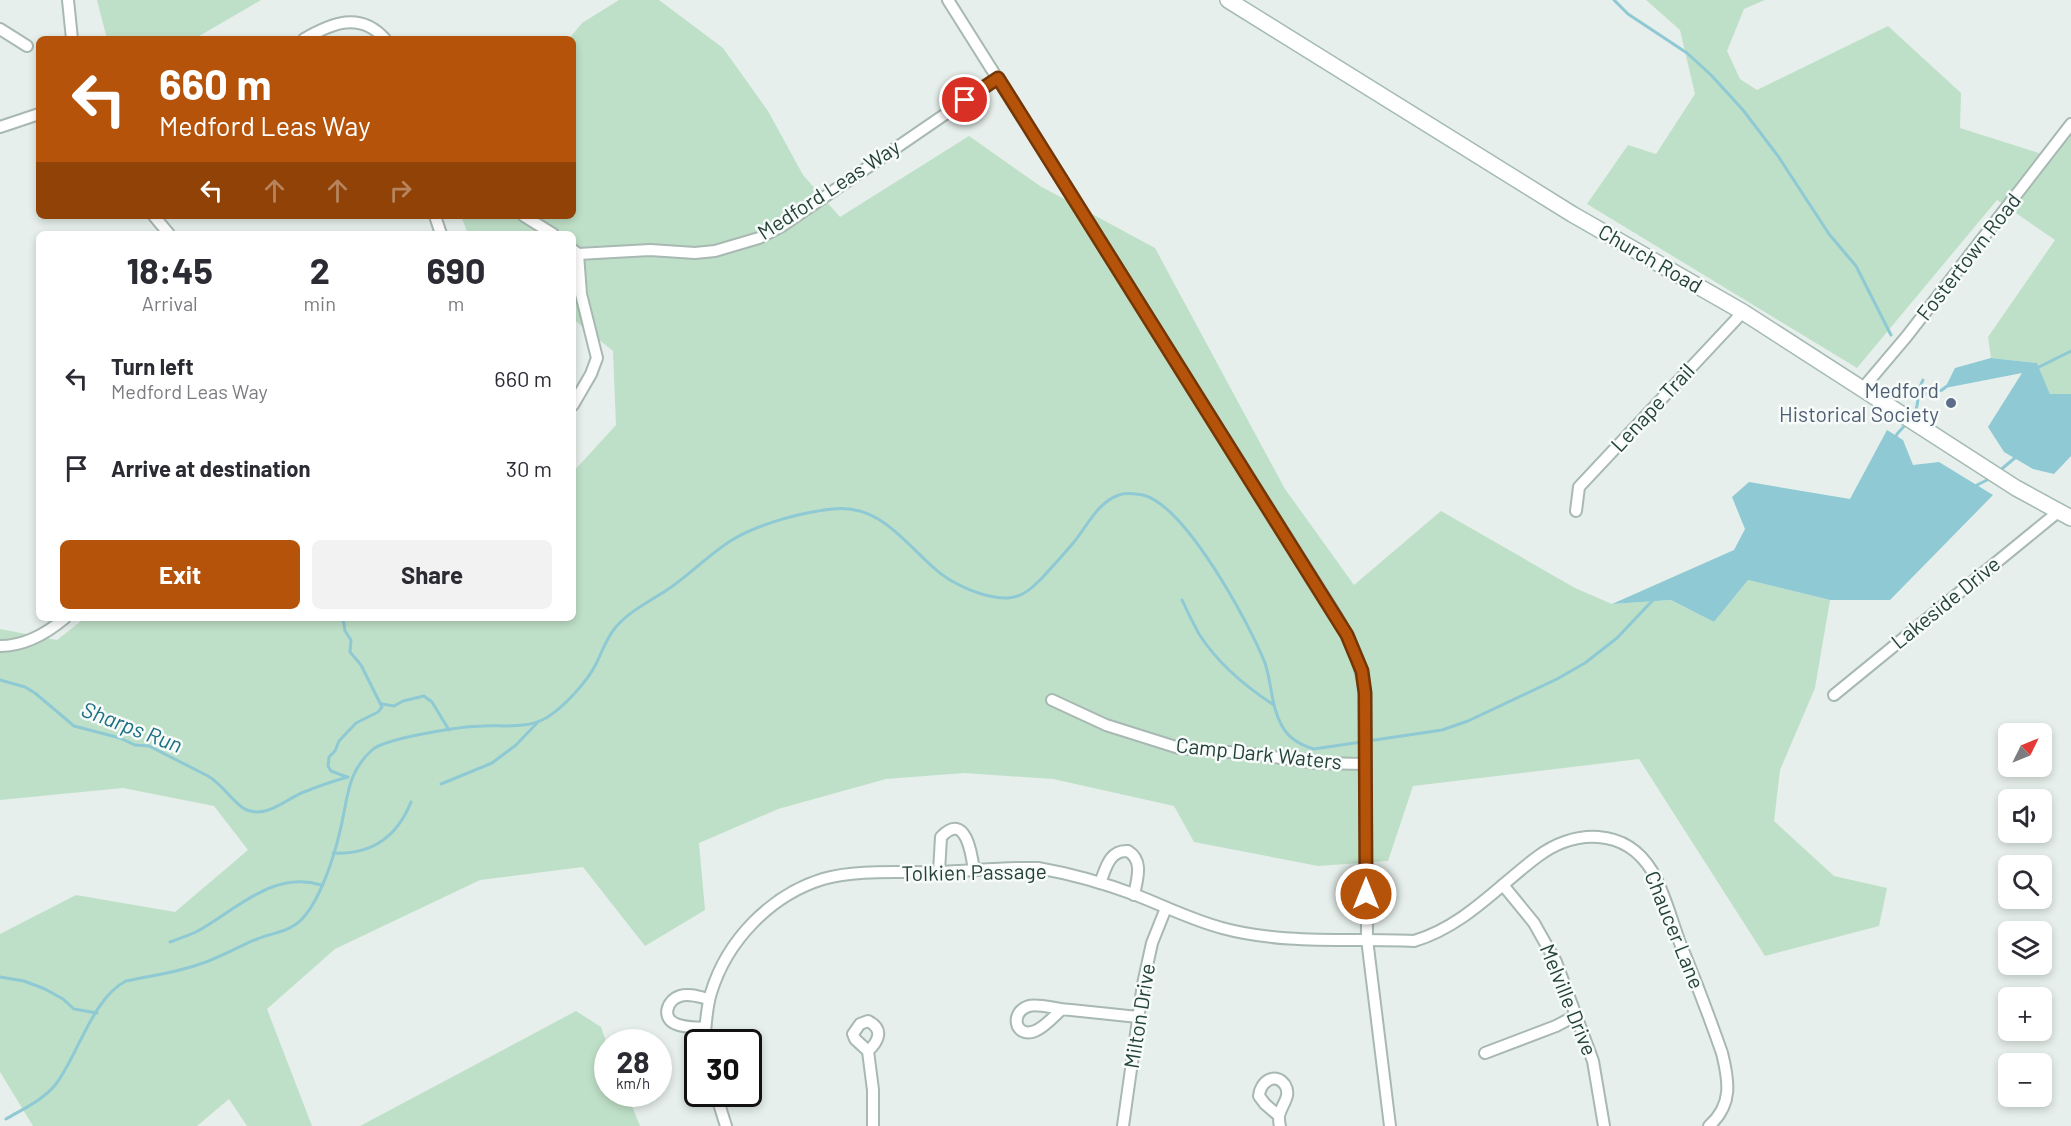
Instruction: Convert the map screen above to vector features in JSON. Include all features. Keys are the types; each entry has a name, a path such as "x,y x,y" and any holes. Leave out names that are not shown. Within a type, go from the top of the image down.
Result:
{"main road":[{"name":"Church Road","path":"1228,0 1572,214 1743,312 2016,488 2065,515"}],"street":[{"path":"68,0 72,36"},
{"path":"948,0 1347,635 1362,671 1366,718 1367,939 1390,1126"},
{"path":"310,36 334,24 354,22 373,28 382,36"},
{"path":"0,29 27,46"},
{"name":"Medford Leas Way","path":"576,252 651,250 705,252 738,246 759,238 782,226 998,78"},
{"path":"0,127 36,115"},
{"name":"Fostertown Road","path":"1863,388 1909,334 2071,124"},
{"path":"156,219 166,231"},
{"path":"529,219 548,231"},
{"path":"576,259 581,294 597,358 591,374 576,400"},
{"name":"Lenape Trail","path":"1576,511 1579,487 1743,312"},
{"name":"Lakeside Drive","path":"1834,695 2065,515"},
{"path":"0,646 32,639 60,621"},
{"name":"Camp Dark Waters","path":"1052,700 1106,726 1179,748 1252,754 1316,763 1366,759"},
{"path":"939,872 941,837 952,830 963,834 970,843 974,871"},
{"name":"Chaucer Lane","path":"1367,939 1414,941 1432,936 1453,925 1546,850 1575,837 1595,836 1627,846 1644,860 1656,879 1722,1053 1729,1084 1726,1104 1721,1114 1709,1126"},
{"path":"1100,883 1113,855 1128,851 1136,858 1139,868 1134,895"},
{"name":"Tolkien Passage","path":"705,1028 709,999 715,981 735,945 761,914 785,897 824,879 864,873 1038,868 1063,872 1100,883 1222,928 1260,936 1367,939"},
{"name":"Melville Drive","path":"1503,885 1520,903 1546,942 1556,962 1593,1060 1604,1126"},
{"name":"Milton Drive","path":"1123,1126 1138,1017 1152,943 1166,908"},
{"path":"705,1028 677,1025 668,1018 667,1012 671,1001 680,996 687,994 709,999"},
{"path":"1061,1010 1138,1017"},
{"path":"1485,1053 1553,1027 1575,1016"},
{"path":"868,1051 873,1090 873,1126"},
{"path":"720,1107 726,1126"}],"green space":[{"path":"97,0 261,0 199,36 106,36"},
{"path":"619,0 659,0 723,48 768,111 803,175 840,217 969,136 1040,186 1155,248 1285,489 1354,585 1441,511 1575,588 1612,604 1671,600 1714,622 1748,580 1830,600 1815,688 1780,770 1774,821 1834,876 1887,888 1879,926 1765,956 1639,759 1413,786 1388,861 1318,866 1194,842 1174,806 1053,779 964,773 886,779 778,809 699,843 705,910 645,946 583,867 480,880 335,949 267,1009 312,1126 247,1126 229,1099 197,1126 33,1126 0,1072 0,934 76,895 175,912 248,850 214,806 123,788 0,800 0,629 57,640 81,621 576,621 576,469 616,425 613,351 576,321 576,231 467,231 462,219 576,219 576,36 571,36 582,23"},
{"path":"1646,0 1765,0 1744,9 1727,51 1740,79 1757,90 1888,26 1961,93 1960,128 2045,155 2051,161 2071,134 2071,394 2050,394 2037,363 1991,358 1988,337 2055,240 1997,200 1857,368 1587,204 1628,145 1656,154 1695,94 1680,30"},
{"path":"576,1011 602,1029 594,1029 594,1107 632,1107 640,1126 360,1126"}],"water":[{"path":"1991,358 2037,363 2050,394 2071,394 2071,456 2054,474 2033,469 2004,452 1988,427 2022,373 1945,388 1955,368"},
{"path":"1887,430 1903,440 1913,465 1939,462 1993,495 1890,600 1830,600 1748,580 1714,622 1671,600 1612,604 1734,550 1745,529 1732,497 1749,482 1850,499"}],"waterway":[{"path":"1614,0 1628,14 1687,53 1743,110 1778,156 1829,234 1856,266 1891,335"},
{"path":"2037,368 2071,351"},
{"path":"1913,416 1923,380"},
{"path":"1917,396 1942,390 1947,386"},
{"path":"1895,439 1907,423"},
{"path":"1998,472 2016,457"},
{"path":"1975,486 1991,478"},
{"path":"6,1119 39,1099 56,1084 86,1028 114,989 126,981 205,962 257,939 286,930 301,920 314,902 330,866 349,788 357,768 372,750 392,741 443,730 523,725 546,718 560,708 581,686 620,622 675,584 732,540 754,529 781,520 833,509 864,512 889,526 950,580 979,593 1008,598 1023,594 1038,582 1105,503 1122,494 1143,495 1160,504 1178,520 1214,568 1245,621 1265,663 1278,719 1288,735 1295,741 1314,749 1442,730 1468,721 1557,679 1585,663 1617,638 1653,600"},
{"path":"1182,600 1199,634 1214,654 1243,682 1274,705"},
{"path":"343,621 345,631 351,640 350,652 361,665 382,707 378,712 356,723 339,741 335,751 329,757 328,766 331,771 347,777"},
{"name":"Sharps Run","path":"0,680 25,687 35,693 74,726 120,738 135,745 149,746 208,776 238,804 251,811 267,810 304,792 348,777"},
{"path":"382,704 394,706 403,701 424,696 432,702 449,730"},
{"path":"441,784 492,763 516,745 537,723"},
{"path":"333,853 360,851 381,841 398,825 411,802"},
{"path":"170,942 196,932 270,888 286,883 303,882 321,885"},
{"path":"0,977 24,981 63,999 74,1009 97,1013"}],"place":[{"name":"Medford Historical Society","path":"1951,403"}],"route":[{"path":"965,100 998,78 1347,635 1362,671 1365,693 1366,894"}]}
